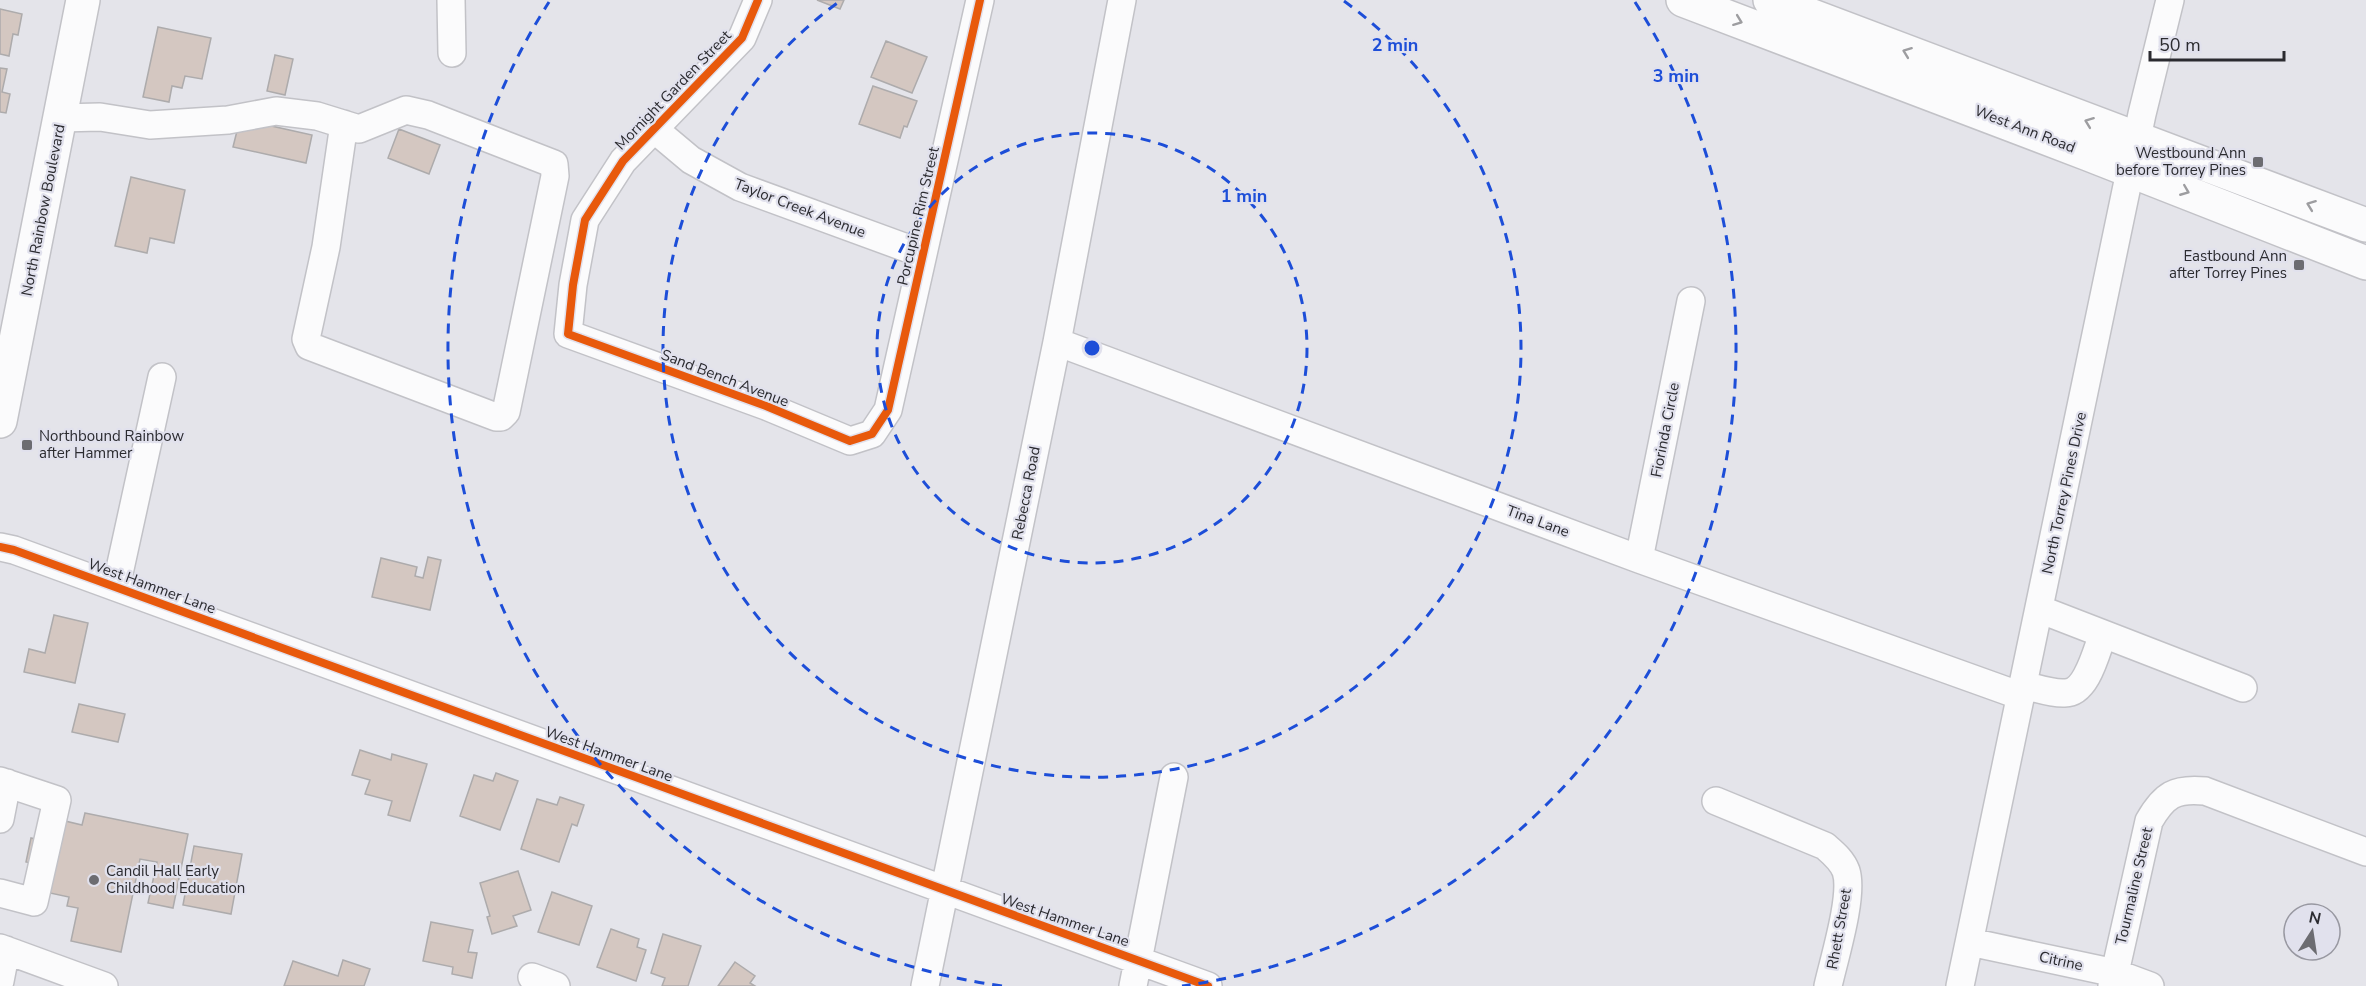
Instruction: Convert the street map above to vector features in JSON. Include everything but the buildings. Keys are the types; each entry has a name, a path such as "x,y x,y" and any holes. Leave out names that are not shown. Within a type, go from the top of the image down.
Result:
{"main road":[{"name":"North Rainbow Boulevard","path":"0,421 10,324 60,118 83,0"},
{"name":"West Ann Road","path":"1683,0 2134,155 2366,225"},
{"name":"West Ann Road","path":"1770,0 2134,155 2366,263"}],"street":[{"path":"451,0 452,53"},
{"name":"Porcupine Rim Street","path":"872,434 888,410 980,0"},
{"name":"Rebecca Road","path":"925,986 1057,342 1122,0"},
{"name":"North Torrey Pines Drive","path":"1960,986 2134,155 2170,0"},
{"name":"Mornight Garden Street","path":"568,334 573,285 585,220 623,160 742,38 753,1"},
{"path":"60,118 100,117 150,125 228,120 276,111 317,116 344,124 359,129 406,110 428,115 554,164 555,176 506,412 501,417 309,346 306,339 326,247 344,124"},
{"name":"Taylor Creek Avenue","path":"654,129 691,160 740,187 923,254"},
{"name":"Fiorinda Circle","path":"1639,559 1690,301"},
{"name":"Sand Bench Avenue","path":"568,334 766,406 850,441 872,434"},
{"name":"Tina Lane","path":"1057,342 1639,559 2022,690 2064,693 2076,691 2083,684 2103,634"},
{"path":"116,588 162,377"},
{"name":"West Hammer Lane","path":"0,547 945,892 1136,973 1208,986"},
{"path":"2039,609 2243,688"},
{"path":"1136,973 1174,777"},
{"path":"0,819 3,782 57,800 34,902 0,893"},
{"name":"Tourmaline Street","path":"2113,979 2149,821 2158,805 2172,794 2189,789 2205,791 2366,852"},
{"name":"Rhett Street","path":"1716,801 1825,846 1838,857 1846,871 1848,894 1828,986"},
{"name":"Citrine","path":"1970,942 2113,979 2150,986"},
{"path":"0,981 3,949 62,979 104,986"}],"cycle path":[{"path":"758,0 742,38 623,161 585,220 573,285 568,334 766,406 850,441 872,434 888,410 980,0"},
{"path":"0,547 14,550 1208,986"}],"place":[{"name":"Westbound Ann before Torrey Pines","path":"2258,162"},
{"name":"Eastbound Ann after Torrey Pines","path":"2299,265"},
{"name":"Northbound Rainbow after Hammer","path":"27,445"},
{"name":"Candil Hall Early Childhood Education","path":"94,880"}]}
